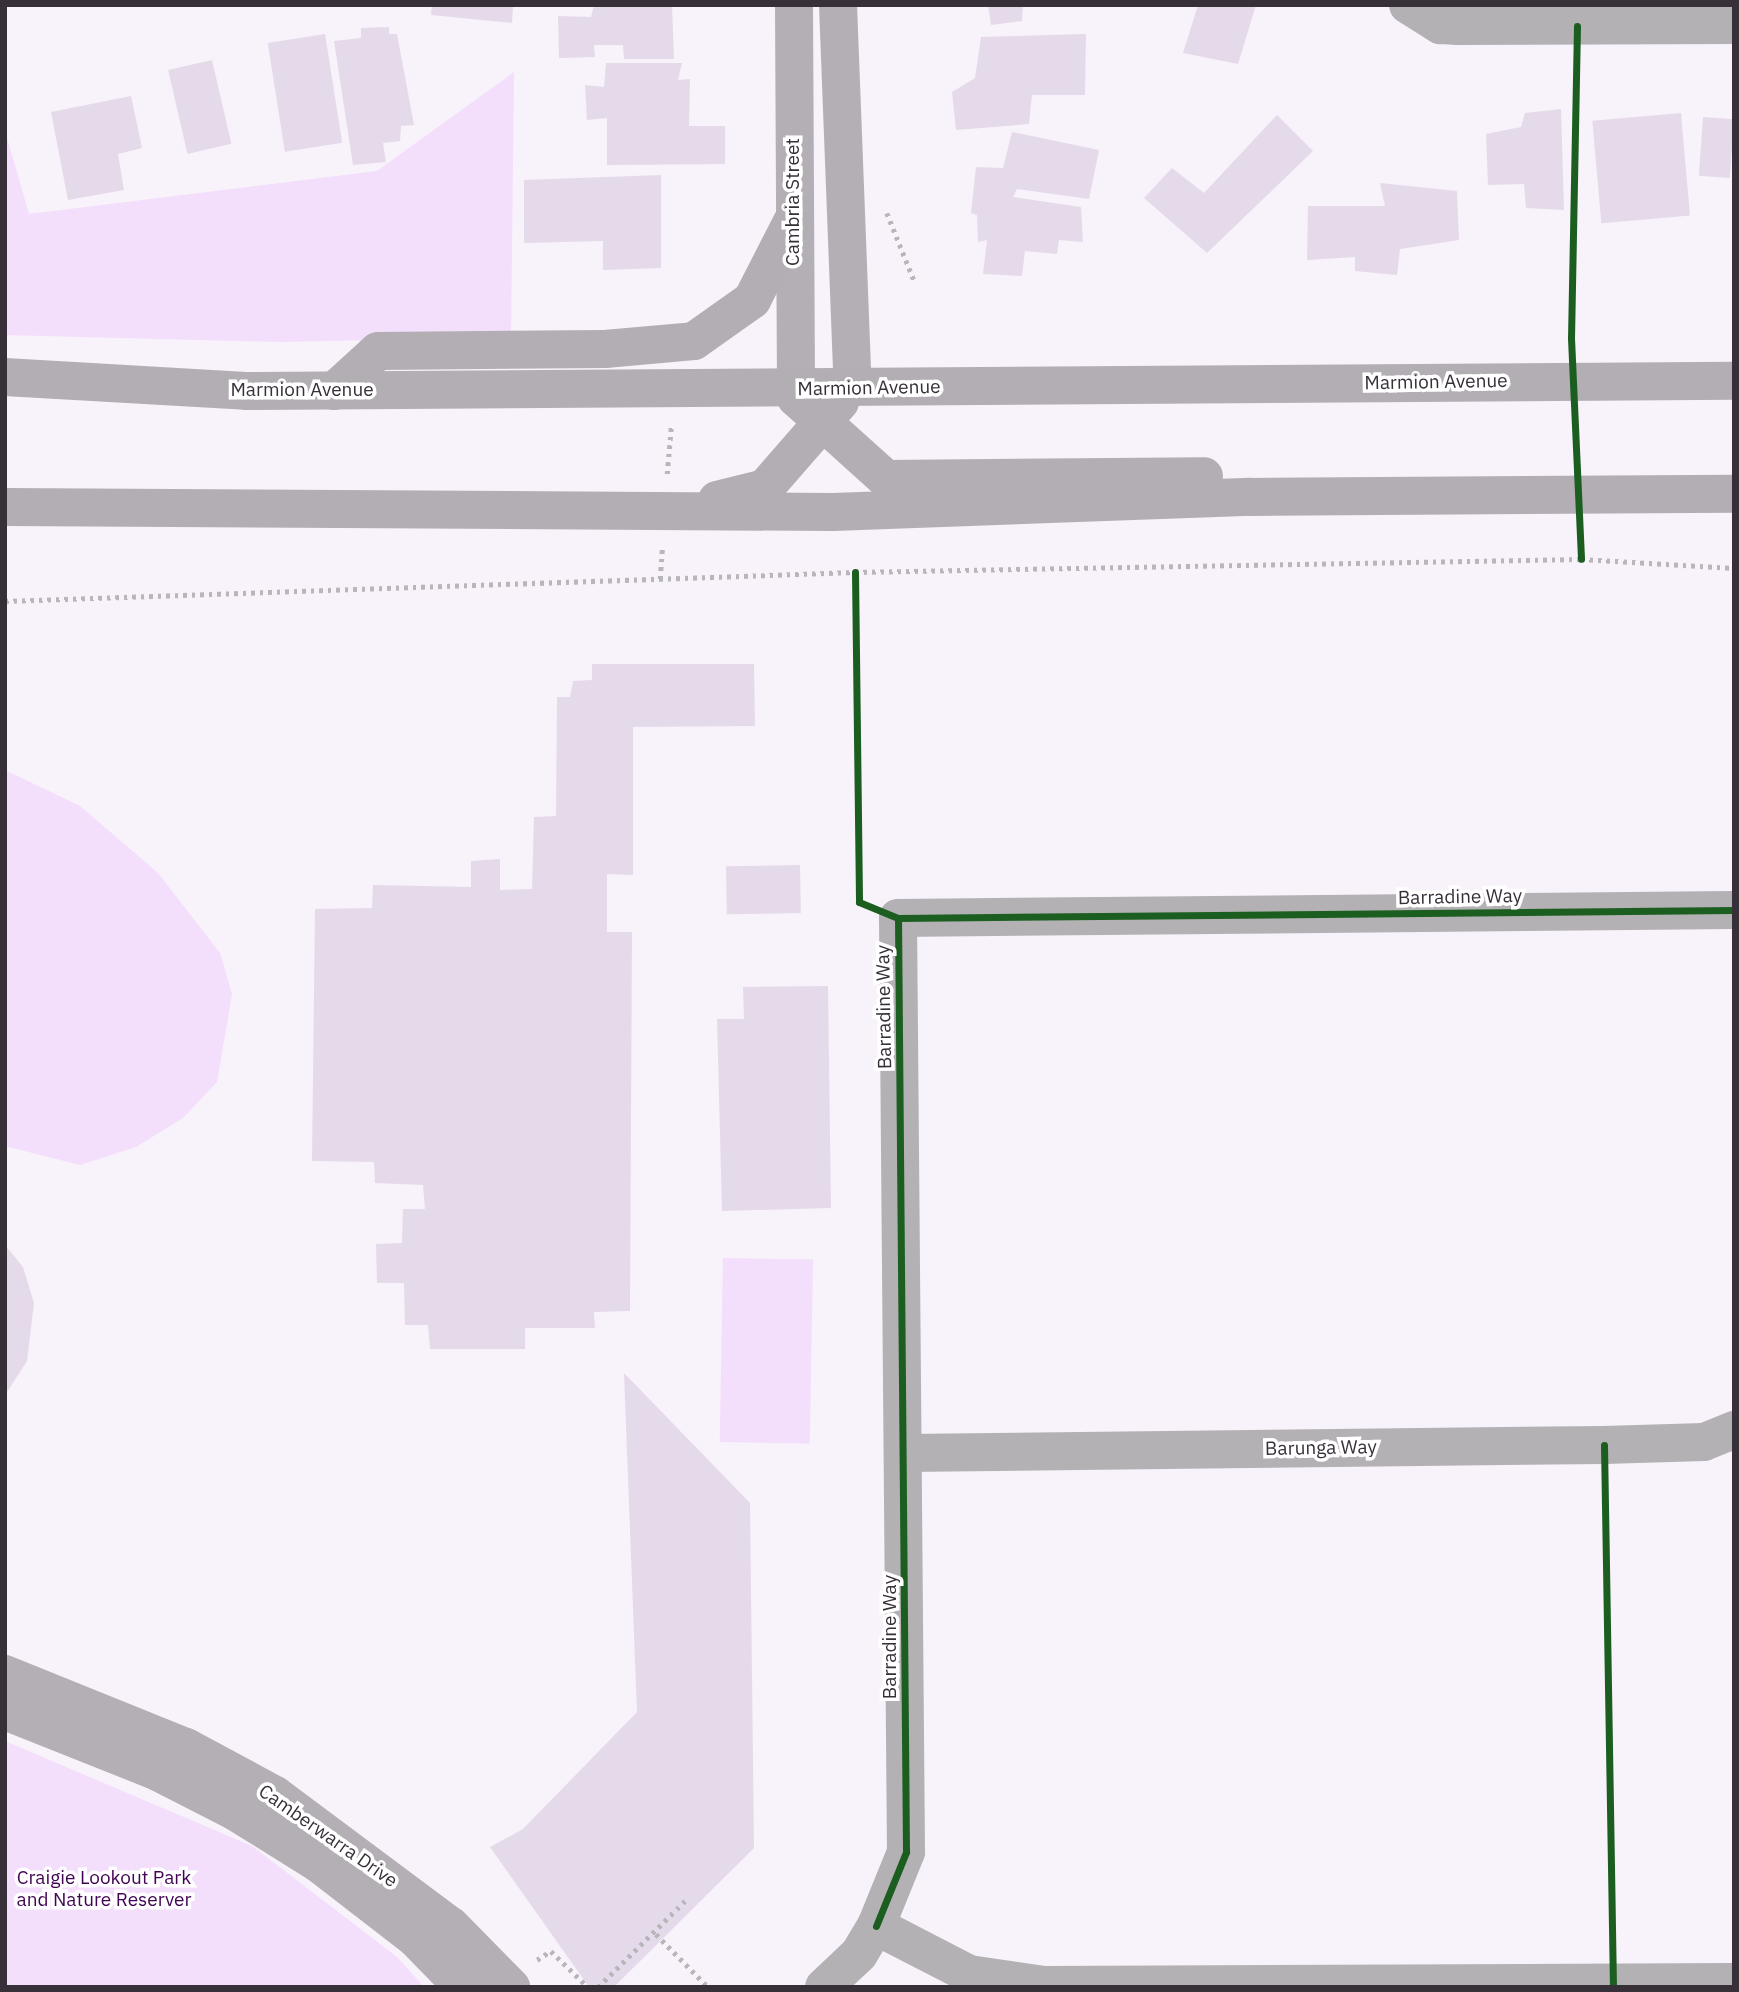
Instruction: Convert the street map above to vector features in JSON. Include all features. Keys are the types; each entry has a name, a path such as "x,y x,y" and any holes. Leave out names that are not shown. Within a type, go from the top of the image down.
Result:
{"highway":[{"path":"334,391 378,351 605,349 694,341 752,300 792,222"},
{"name":"Marmion Avenue","path":"5,377 334,391 804,403 853,388 1734,381"},
{"path":"664,513 765,488 804,403 886,479 1187,473 1331,497"},
{"path":"5,507 664,513 1331,497 1734,494"}],"street":[{"name":"Cambria Street","path":"794,5 792,222 804,403"},
{"path":"838,5 853,388"},
{"path":"1408,5 1440,25 1734,25"},
{"name":"Barradine Way","path":"824,1987 859,1954 876,1926 906,1852 905,1453 898,918 1734,910"},
{"name":"Barunga Way","path":"905,1453 1604,1445 1704,1442 1734,1430"},
{"name":"Camberwarra Drive","path":"5,1674 186,1748 275,1795 521,1976"},
{"name":"Camberwarra Drive","path":"5,1711 158,1772 236,1812 318,1863 415,1938 463,1987"},
{"path":"876,1926 969,1974 1044,1984 1734,1982"}],"path":[{"path":"1578,495 1581,559"},
{"path":"5,601 855,572 1581,559 1734,568"},
{"path":"855,572 855,586"},
{"path":"598,1987 656,1934 688,1898"},
{"path":"656,1934 708,1987"},
{"path":"521,1976 551,1951 588,1987"}],"green space":[{"path":"514,72 511,337 280,342 5,335 5,131 29,214 377,171"},
{"path":"5,770 80,806 158,873 220,953 232,994 217,1082 183,1118 136,1147 80,1165 5,1146"},
{"path":"723,1258 813,1260 810,1444 720,1442"},
{"name":"Craigie Lookout Park and Nature Reserver","path":"5,1741 252,1846 397,1957 424,1987 5,1987"}],"building":[{"path":"432,5 513,5 512,23 431,15"},
{"path":"594,5 672,5 674,59 624,59 623,45 594,45 595,57 559,58 558,16 591,17"},
{"path":"988,5 1023,5 1022,21 991,25"},
{"path":"1198,5 1256,5 1238,64 1183,53"},
{"path":"389,27 389,34 397,34 414,125 401,126 400,141 383,143 386,162 353,165 334,41 361,38 361,28"},
{"path":"325,34 342,143 285,152 268,43"},
{"path":"1086,34 1085,95 1032,95 1029,124 956,130 952,92 975,78 981,37"},
{"path":"212,60 231,144 187,154 168,70"},
{"path":"606,63 682,63 678,80 690,79 689,126 725,126 725,164 607,165 607,118 587,120 585,85 604,87"},
{"path":"131,96 142,148 118,154 124,190 68,200 51,112"},
{"path":"1561,109 1564,210 1526,208 1524,184 1488,185 1486,134 1521,127 1525,113"},
{"path":"1681,113 1690,216 1601,223 1592,121"},
{"path":"1277,115 1313,151 1207,253 1144,198 1172,168 1204,193"},
{"path":"1703,117 1734,119 1730,178 1699,176"},
{"path":"1012,132 1099,150 1089,199 1017,189 1013,197 1081,207 1083,242 1059,240 1057,254 1025,251 1022,276 983,274 987,240 978,242 977,215 971,213 976,167 1003,168"},
{"path":"661,175 661,268 603,270 603,241 524,243 524,180"},
{"path":"1380,183 1457,191 1459,240 1400,249 1397,275 1355,271 1355,257 1307,260 1308,206 1385,206"},
{"path":"592,664 754,664 755,726 633,727 633,875 607,874 607,932 632,932 630,1311 594,1312 595,1328 525,1328 525,1349 430,1349 428,1325 405,1325 404,1283 377,1283 376,1244 402,1243 403,1209 425,1209 423,1185 375,1183 374,1162 312,1161 315,909 372,908 373,885 471,887 471,861 500,859 500,890 532,889 534,817 556,816 557,697 570,697 573,681 592,680"},
{"path":"800,865 801,913 727,914 726,866"},
{"path":"828,986 831,1208 722,1211 717,1019 744,1019 743,987"},
{"path":"5,1245 23,1267 34,1303 27,1361 5,1395"},
{"path":"624,1373 750,1503 754,1848 614,1987 589,1987 490,1847 523,1829 637,1712"}],"cycle path":[{"path":"1577,26 1571,338 1581,559"},
{"path":"855,572 859,902 898,918"},
{"path":"876,1926 906,1852 898,918 1734,910"},
{"path":"1604,1445 1613,1987"}]}
